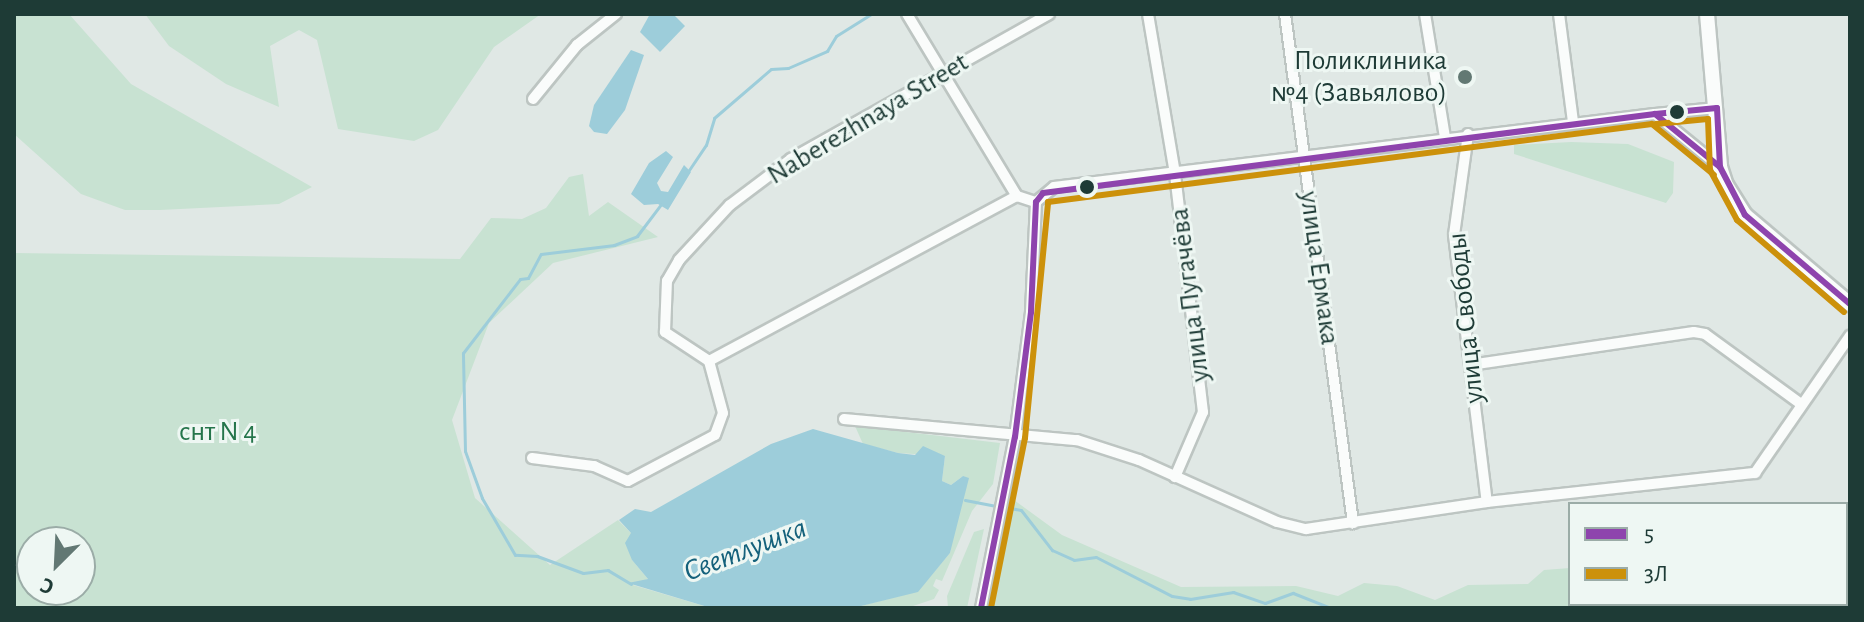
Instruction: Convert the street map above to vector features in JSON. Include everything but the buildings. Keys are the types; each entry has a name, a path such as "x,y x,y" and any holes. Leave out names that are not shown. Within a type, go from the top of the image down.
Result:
{"main road":[{"path":"1707,14 1720,167 1745,215 1850,304"}],"street":[{"path":"533,99 577,45 616,14"},
{"path":"907,14 1017,196 1036,202"},
{"name":"Naberezhnaya Street","path":"709,361 665,332 667,281 679,260 730,205 791,159 1049,14"},
{"name":"улица Пугачёва","path":"1148,14 1175,174 1203,412 1175,477"},
{"name":"улица Ермака","path":"1285,14 1353,523"},
{"path":"1425,14 1445,137"},
{"path":"1559,14 1573,122"},
{"path":"981,608 1015,437 1031,312 1036,202 1054,187 1175,174 1468,134 1717,108"},
{"path":"1655,114 1720,167"},
{"name":"улица Свободы","path":"1468,134 1454,235 1487,502"},
{"path":"532,458 594,466 628,481 715,435 723,413 709,361 1017,196"},
{"path":"1470,365 1694,332 1705,334 1801,404"},
{"path":"844,419 1015,437 1077,440 1175,477 1277,522 1306,529 1487,502 1755,473 1850,336"}],"green space":[{"path":"14,14 69,14 131,84 312,187 279,204 160,210 125,210 81,194 14,134"},
{"path":"145,14 541,14 494,47 438,130 414,141 338,129 317,40 299,30 270,46 279,107 226,84 169,46"},
{"path":"1571,142 1628,144 1674,162 1673,193 1666,203 1514,154 1514,145"},
{"name":"снт N 4","path":"583,174 589,216 608,202 658,237 553,263 489,323 452,420 475,498 550,565 618,520 631,533 632,560 648,579 633,585 711,608 14,608 14,253 460,259 491,218 522,219 546,208 569,177"},
{"path":"855,426 1000,443 993,484 972,511 942,581 936,579 933,586 939,590 934,599 907,608 853,608 918,591 950,553 963,476 951,485 942,481 945,456 898,453 863,444"},
{"path":"1014,500 1062,535 1181,587 1296,586 1338,596 1364,583 1397,586 1435,600 1468,585 1528,584 1544,570 1568,568 1568,606 1848,606 1850,585 1850,608 993,608"},
{"path":"984,529 967,608 948,608 947,596 974,532"}],"water":[{"path":"650,14 673,14 685,26 660,52 640,32"},
{"path":"631,50 644,55 625,110 607,134 594,132 589,126 594,105"},
{"path":"666,151 673,157 657,183 661,191 668,192 684,165 691,172 668,210 658,204 644,205 631,194 649,163"},
{"path":"813,429 898,453 915,455 923,446 945,456 942,481 951,485 963,476 969,478 950,553 918,592 853,608 711,608 628,583 648,579 632,560 625,543 631,533 619,520 635,509 651,512 771,444"},
{"path":"1847,606 1848,608 1658,608"}],"waterway":[{"name":"Светлушка","path":"689,170 706,145 714,118 771,69 788,68 827,51 836,36 871,14"},
{"name":"Светлушка","path":"631,584 608,570 583,573 537,556 515,555 482,498 465,451 463,353 520,279 528,278 541,254 614,245 637,236 661,204"},
{"name":"Светлушка","path":"965,500 997,506"},
{"name":"Светлушка","path":"1004,507 1021,510 1052,550 1074,560 1096,557 1172,596 1190,599 1233,592 1265,603 1293,593 1331,608"}],"transit line":[{"name":"5","path":"1655,114 1717,108 1720,167 1745,215 1850,304"},
{"name":"5","path":"981,608 1015,437 1031,312 1036,202 1043,193 1655,114 1720,167"},
{"name":"3Л","path":"1656,124 1708,119 1710,170 1737,220 1844,312"},
{"name":"3Л","path":"991,608 1025,438 1048,202 1652,124 1714,175"}],"place":[{"name":"Поликлиника №4 (Завьялово)","path":"1465,77"}]}
